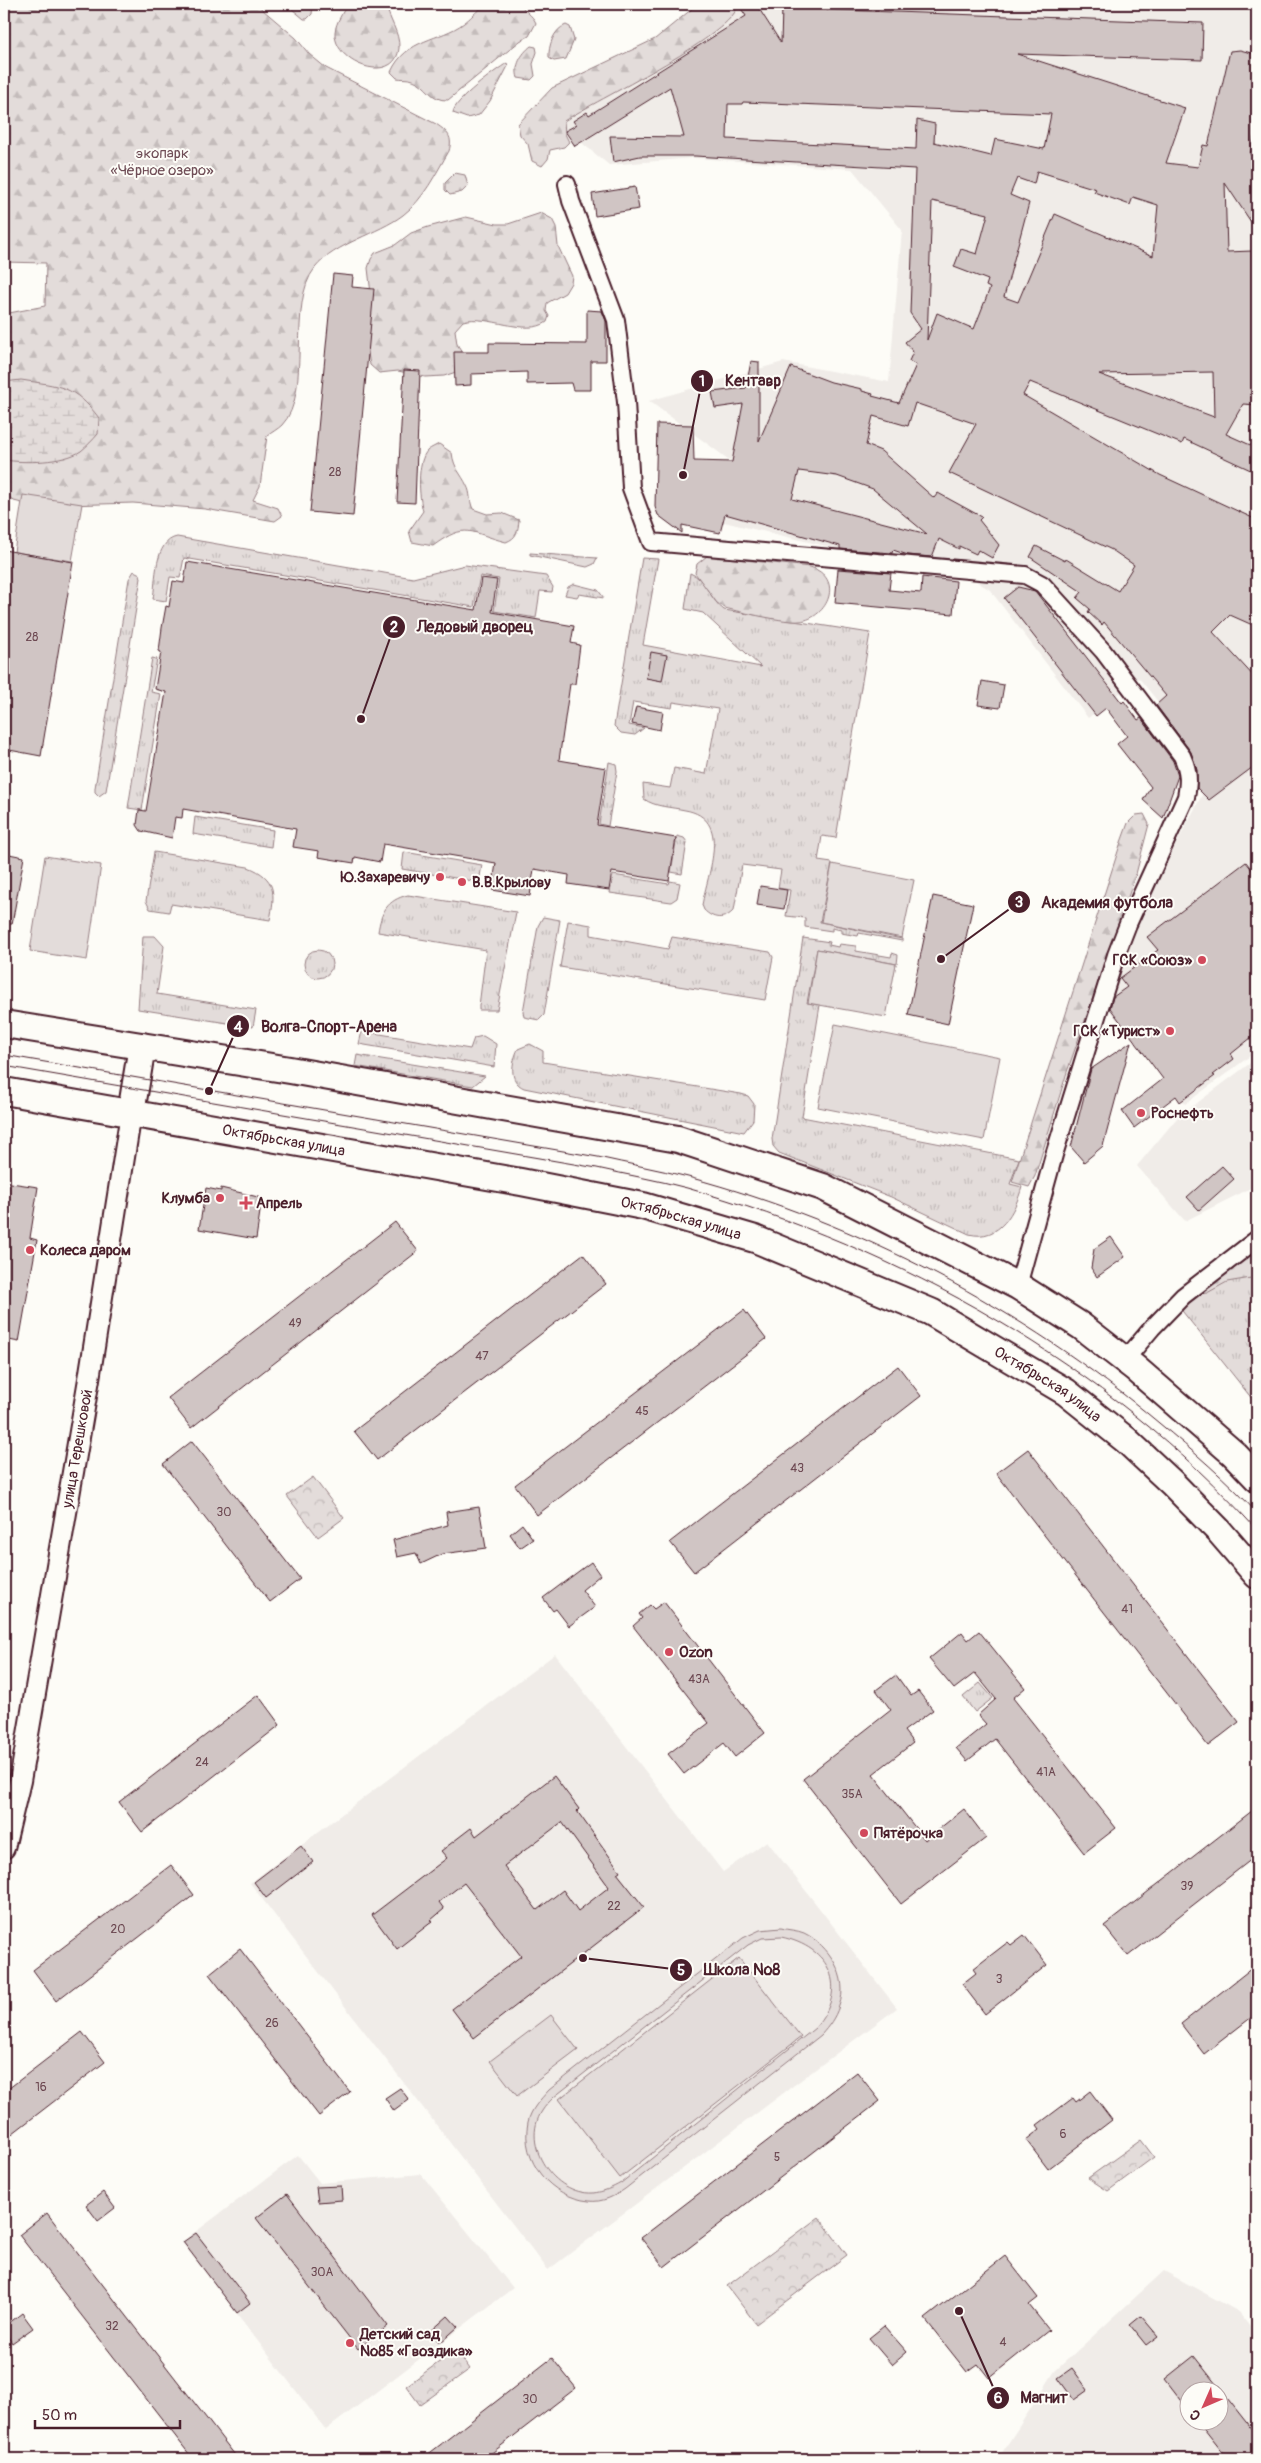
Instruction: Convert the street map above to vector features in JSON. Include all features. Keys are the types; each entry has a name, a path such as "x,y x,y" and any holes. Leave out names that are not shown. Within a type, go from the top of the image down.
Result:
{"main road":[{"path":"4,1024 300,1072 678,1139 822,1186 1018,1286 1081,1326 1125,1360 1234,1454 1257,1478"},
{"name":"улица Терешковой","path":"131,1113 142,1046"},
{"name":"Октябрьская улица","path":"4,1091 521,1182 643,1206 755,1239 931,1312 1066,1392 1126,1440 1172,1483 1220,1531 1257,1575"}],"street":[{"path":"567,184 571,201 616,320 626,402 631,488 651,542 1025,574 1042,584 1103,651 1182,756 1188,768 1189,780 1186,797 1128,924 1116,955 1054,1155 1018,1286"},
{"name":"улица Терешковой","path":"4,1848 24,1762 90,1379 131,1113"},
{"path":"1125,1360 1183,1296 1257,1239"}],"shaded area":[{"path":"718,4 1257,4 1257,1051 1185,1104 1099,997 1121,949 1202,795 1202,757 1139,678 1088,718 990,590 947,563 872,557 724,522 731,487 732,462 649,401 783,362 889,382 902,230 852,169 693,158 609,165 556,122"},
{"path":"1257,1058 1257,1185 1185,1221 1137,1166 1177,1118"},
{"path":"555,1654 723,1872 767,1841 897,2008 548,2270 250,1883"},
{"name":"Детский сад №85 «Гвоздика»","path":"298,2155 320,2183 421,2174 513,2288 326,2430 182,2242"},
{"path":"1164,2271 1239,2312 1251,2327 1257,2329 1257,2459 998,2459 1055,2371"}],"green space":[{"name":"экопарк «Чёрное озеро»","path":"4,4 256,4 296,38 309,54 326,68 436,124 450,138 449,151 429,185 410,209 393,222 345,245 323,259 315,268 307,284 302,303 296,392 291,411 282,425 267,436 260,486 253,500 278,508 282,516 275,521 205,509 133,503 34,506 14,501 4,492 4,314 45,306 46,263 4,262"},
{"path":"286,4 313,4 312,14 307,19 304,19"},
{"path":"347,4 386,4 399,42 395,60 387,66 376,68 353,61 337,43 336,28"},
{"path":"493,4 521,4 536,23 529,36 520,41 448,100 437,98 418,82 411,79 397,78 391,72 397,61 414,46 455,29 479,10"},
{"path":"698,4 733,4 737,8 728,21 686,52 564,121 565,134 569,142 564,147 550,150 548,159 542,166 532,161 528,144 520,135 518,124 552,88 655,39"},
{"path":"566,25 570,27 574,40 566,59 554,61 549,58 551,43 558,30"},
{"path":"531,46 536,47 537,52 533,64 535,76 531,80 518,78 519,60"},
{"path":"507,63 508,66 490,101 479,115 467,118 453,113 467,94"},
{"path":"455,173 465,175 468,186 462,192 450,195 445,190 445,183"},
{"path":"541,213 552,219 556,227 558,246 572,276 571,283 565,293 547,303 546,311 549,316 547,322 538,326 528,327 483,320 463,321 455,330 457,344 464,355 459,371 444,376 425,377 398,371 379,373 370,365 367,347 371,294 368,268 375,253 395,245 411,233 466,217 497,224 508,224"},
{"path":"21,380 56,386 74,393 99,418 98,434 81,451 64,458 32,462 4,460 4,382"},
{"path":"439,444 452,453 456,467 468,489 473,509 487,514 502,513 519,520 517,531 513,538 506,542 469,531 462,531 444,538 433,546 412,542 409,531 423,511 420,498 422,462 428,450"},
{"path":"23,495 82,504 72,561 14,552"},
{"path":"177,537 413,578 465,565 546,576 553,587 552,592 540,591 536,618 494,611 499,579 480,576 474,607 184,558 180,578 170,577 166,601 153,599 160,554 169,540"},
{"path":"530,553 597,558 594,564 587,567 530,555"},
{"path":"707,556 810,567 821,572 827,580 830,588 829,597 818,613 800,621 775,619 725,608 717,603 695,573 697,564"},
{"path":"642,558 658,559 643,645 761,667 703,613 685,609 690,573 700,580 724,610 870,633 836,838 822,836 818,861 832,863 820,922 902,939 902,941 859,933 858,936 841,933 841,930 832,928 832,931 805,927 805,918 786,916 790,890 778,888 781,870 742,865 734,910 730,914 719,918 704,910 702,905 712,863 713,848 713,835 708,824 699,815 648,802 644,799 643,784 670,788 674,768 706,774 718,709 673,702 672,708 633,702 629,725 644,728 635,735 621,733 614,726"},
{"path":"134,571 140,574 141,578 106,791 99,796 95,792 95,788 129,579"},
{"path":"574,584 598,590 604,598 579,594 577,597 565,595 568,587"},
{"path":"152,658 157,659 151,692 161,694 142,810 128,808"},
{"path":"609,762 616,764 617,771 608,826 599,824"},
{"path":"1144,814 1149,824 1136,874 1067,1072 1035,1176 1029,1187 1012,1182 1120,845 1128,823 1136,815"},
{"path":"195,817 273,830 271,847 193,834"},
{"path":"677,836 684,838 687,842 682,874 671,872"},
{"path":"154,852 248,867 257,871 264,876 272,888 273,902 270,920 171,904 169,912 150,909 146,901"},
{"path":"404,852 482,865 479,882 402,869"},
{"path":"45,856 101,865 87,960 30,951"},
{"path":"832,864 914,880 902,938 821,922"},
{"path":"613,875 669,884 670,881 680,883 677,898 671,902 610,893"},
{"path":"408,895 516,912 497,1010 479,1010 486,950 378,932 381,918 386,908 395,900"},
{"path":"543,917 560,920 544,1015 539,1020 524,1017 523,1012 538,926"},
{"path":"568,921 591,925 591,935 668,949 672,937 770,952 773,957 765,1000 560,967"},
{"path":"143,936 155,936 164,946 157,994 256,1010 253,1027 138,1009"},
{"path":"803,938 830,942 829,945 838,947 839,944 856,946 856,951 891,957 892,953 898,955 897,964 817,949 807,1003 820,1005 802,1117 1019,1159 1010,1184 1022,1187 1010,1215 998,1229 980,1235 969,1234 891,1197 779,1153 773,1146 772,1139"},
{"path":"817,949 896,964 886,1017 808,1003"},
{"path":"318,950 328,954 332,964 328,974 318,978 308,974 304,964 308,954"},
{"path":"835,1024 1000,1057 984,1140 818,1107"},
{"path":"362,1031 470,1049 474,1038 483,1036 496,1044 494,1067 359,1044"},
{"path":"530,1044 543,1051 543,1062 748,1096 754,1104 753,1120 744,1132 524,1088 515,1081 513,1065 518,1049"},
{"path":"357,1055 485,1076 473,1086 355,1066"},
{"path":"1257,1243 1257,1405 1179,1307"},
{"path":"1257,1243 1257,1277 1227,1282 1207,1293 1197,1294"},
{"path":"313,1477 344,1518 318,1537 287,1496"},
{"path":"980,1683 993,1698 975,1712 963,1697"},
{"path":"781,1928 804,1933 813,1938 829,1954 835,1964 842,1984 842,1995 832,2022 821,2035 617,2194 603,2200 589,2201 562,2193 551,2185 534,2164 529,2151 527,2137 529,2117 539,2101 549,2090 743,1938 760,1930","holes":["781,1937 798,1942 812,1950 823,1960 830,1971 833,1984 826,2013 815,2028 621,2183 607,2190 593,2193 565,2186 554,2177 545,2166 538,2152 535,2138 536,2124 542,2111 554,2097 748,1945 762,1938"]},
{"path":"739,1958 801,2037 620,2178 559,2099"},
{"path":"551,2015 578,2050 517,2096 490,2061"},
{"path":"1141,2140 1154,2157 1108,2191 1088,2178"},
{"path":"819,2217 847,2255 756,2324 727,2286"},
{"path":"456,2350 470,2369 420,2405 406,2386"}],"building":[{"path":"738,4 756,4 781,43 782,8 1203,23 1202,60 1017,54 1185,108 1166,163 1198,167 1203,145 1208,146 1230,51 1240,50 1255,54 1254,60 1257,61 1257,126 1250,154 1257,165 1257,231 1225,183 1227,252 1252,251 1257,405 1243,404 1226,434 1257,448 1257,473 1184,439 1182,444 1030,382 1023,395 1160,475 1257,520 1257,627 1230,615 1213,632 1257,680 1257,764 1209,800 1197,788 1197,770 1191,752 1156,705 1166,696 1104,622 1102,625 1088,612 1090,609 1077,598 1082,592 1030,557 1036,546 1065,561 1066,559 1118,591 1134,565 1112,550 949,473 976,424 915,403 908,426 873,416 866,445 881,451 934,498 938,493 982,517 979,520 999,545 992,558 978,550 976,554 959,546 959,549 939,539 932,557 908,555 893,550 892,553 840,549 840,546 725,514 720,533 682,525 682,533 658,515 655,507 657,424 693,425 694,461 732,462 743,404 715,408 712,392 746,388 751,361 759,362 759,441 791,367 831,382 862,389 862,391 873,394 872,396 899,403 916,365 909,361 913,352 905,342 921,329 910,313 915,169 695,156 640,156 613,162 610,136 684,137 670,87 575,146 565,131 576,125 573,121 587,112 589,115 746,16","holes":["743,102 1051,114 1044,149 995,139 991,156 934,142 935,124 917,120 916,149 727,139 728,104 742,104","1037,171 1096,189 1094,192 1130,205 1133,197 1158,205 1153,256 1055,214 1018,302 1004,297 1029,203 1010,195 1017,178 1034,184","932,201 988,214 977,254 961,249 954,267 988,280 986,286 990,288 974,329 937,313 927,340","1213,372 1214,417 1099,374","799,471 837,476 873,489 927,534 792,499"]},
{"path":"635,187 639,209 595,216 592,194"},
{"path":"333,274 353,276 352,287 374,289 353,516 310,512"},
{"path":"587,310 602,311 606,321 606,361 591,361 591,390 573,390 571,383 527,384 527,372 471,374 471,385 455,386 454,352 489,352 489,343 587,344"},
{"path":"404,370 420,371 415,503 397,502"},
{"path":"4,550 73,562 41,756 4,749"},
{"path":"187,562 476,610 481,578 497,580 492,612 574,626 571,643 580,645 575,684 570,684 559,760 606,768 597,825 676,838 669,881 612,872 609,890 568,884 569,875 534,869 530,896 492,890 496,863 383,844 380,862 355,857 354,863 318,857 319,851 293,847 296,829 183,809 182,818 175,817 172,838 141,831 137,825 139,810 146,811 166,692 155,689 161,652 159,651 162,628 166,606 169,607 173,581 184,583"},
{"path":"838,569 891,573 889,590 921,593 922,577 956,581 953,614 835,603"},
{"path":"1018,587 1035,591 1122,703 1124,701 1138,720 1141,718 1173,761 1178,776 1163,818 1143,800 1151,787 1117,744 1127,736 1106,708 1096,716 1004,598"},
{"path":"651,652 667,655 662,681 646,678"},
{"path":"982,681 1004,685 1000,708 978,705"},
{"path":"636,707 663,712 660,730 632,724"},
{"path":"4,853 24,857 12,924 4,924"},
{"path":"1246,862 1257,876 1257,1033 1231,1054 1234,1059 1213,1075 1215,1076 1180,1102 1176,1096 1134,1128 1122,1111 1163,1079 1110,1008 1113,997 1127,987 1120,978 1158,950 1147,937"},
{"path":"760,886 787,890 784,909 757,905"},
{"path":"933,896 973,904 948,1024 908,1015"},
{"path":"1131,1042 1103,1146 1084,1162 1071,1147 1091,1069"},
{"path":"1222,1166 1234,1179 1199,1210 1187,1197"},
{"path":"4,1182 38,1187 30,1238 37,1240 19,1342 4,1339"},
{"path":"206,1188 221,1191 221,1188 262,1198 256,1239 199,1229"},
{"path":"395,1222 418,1251 191,1428 168,1398"},
{"path":"1111,1237 1125,1257 1097,1277 1091,1268 1094,1249"},
{"path":"583,1254 606,1284 377,1460 354,1431"},
{"path":"744,1310 766,1339 537,1515 515,1485"},
{"path":"898,1366 921,1396 694,1572 670,1542"},
{"path":"192,1441 300,1579 270,1602 163,1464"},
{"path":"1028,1449 1239,1722 1208,1746 996,1473"},
{"path":"479,1507 486,1548 442,1554 421,1564 416,1553 397,1557 393,1540 448,1525 446,1512"},
{"path":"522,1524 533,1539 520,1548 510,1534"},
{"path":"591,1562 600,1575 582,1590 595,1607 569,1626 556,1609 553,1611 543,1598"},
{"path":"664,1602 765,1733 735,1757 724,1743 684,1774 668,1754 709,1723 633,1626 642,1618 639,1614 650,1605 654,1609"},
{"path":"979,1631 1025,1688 1013,1698 1116,1828 1084,1853 995,1739 967,1761 956,1748 986,1724 978,1715 996,1699 975,1673 954,1689 929,1659 962,1632 968,1640"},
{"path":"896,1675 911,1696 918,1691 933,1710 904,1731 913,1743 873,1774 925,1840 964,1809 986,1838 901,1904 803,1779 891,1710 876,1690"},
{"path":"258,1695 280,1725 142,1832 119,1802"},
{"path":"554,1776 579,1809 577,1811 620,1871 617,1873 644,1907 474,2038 452,2009 521,1956 464,1883 439,1902 444,1909 431,1920 433,1921 397,1949 372,1915 447,1858 441,1851 471,1828 476,1836","holes":["562,1822 609,1887 578,1911 563,1890 537,1910 504,1866"]},
{"path":"1257,1807 1257,1855 1128,1956 1104,1926"},
{"path":"301,1846 313,1862 266,1898 254,1882"},
{"path":"171,1865 194,1895 56,2001 33,1970"},
{"path":"1024,1935 1047,1965 985,2014 962,1984 976,1973 973,1969 1008,1942 1011,1945"},
{"path":"240,1949 350,2092 319,2116 209,1974"},
{"path":"1257,1964 1257,2013 1204,2054 1181,2024"},
{"path":"82,2032 105,2062 4,2140 4,2092"},
{"path":"857,2072 880,2101 664,2267 641,2238"},
{"path":"400,2088 409,2100 394,2111 385,2098"},
{"path":"1090,2091 1112,2120 1048,2169 1026,2140 1040,2129 1037,2125 1073,2098 1076,2102"},
{"path":"341,2186 342,2200 318,2202 316,2187"},
{"path":"103,2192 115,2208 98,2221 86,2205"},
{"path":"287,2194 388,2326 358,2349 256,2218"},
{"path":"47,2213 238,2459 193,2459 19,2235"},
{"path":"196,2233 250,2303 237,2313 183,2242"},
{"path":"1005,2256 1038,2298 1029,2305 1049,2330 989,2378 978,2364 967,2372 925,2319"},
{"path":"22,2313 33,2328 12,2343 4,2331 4,2327"},
{"path":"448,2316 458,2327 440,2343 430,2332"},
{"path":"1141,2316 1158,2336 1146,2345 1130,2325"},
{"path":"884,2326 907,2352 892,2365 869,2338"},
{"path":"1194,2356 1213,2380 1178,2380 1178,2396 1165,2379"},
{"path":"552,2358 576,2388 484,2459 422,2459"},
{"path":"1072,2368 1088,2390 1074,2400 1058,2378"},
{"path":"1228,2399 1257,2436 1257,2459 1228,2459 1205,2430 1228,2430"}],"tram line":[{"path":"4,1055 598,1157 688,1177 752,1196 815,1219 877,1245 937,1274 996,1307 1052,1343 1107,1382 1172,1434 1222,1478 1257,1513"},
{"path":"4,1066 597,1168 665,1182 767,1213 845,1244 922,1279 996,1320 1067,1365 1135,1415 1198,1470 1257,1530"}],"place":[{"name":"Кентавр","path":"683,475"},
{"name":"Ледовый дворец","path":"361,719"},
{"name":"Ю.Захаревичу","path":"440,877"},
{"name":"В.В.Крылову","path":"462,882"},
{"name":"Академия футбола","path":"941,959"},
{"name":"ГСК «Союз»","path":"1202,960"},
{"name":"ГСК «Турист»","path":"1170,1031"},
{"name":"Волга-Спорт-Арена","path":"209,1091"},
{"name":"Роснефть","path":"1141,1113"},
{"name":"Клумба","path":"220,1198"},
{"name":"Апрель","path":"246,1203"},
{"name":"Колеса даром","path":"30,1250"},
{"name":"Ozon","path":"669,1652"},
{"name":"Пятёрочка","path":"864,1833"},
{"name":"Школа №8","path":"583,1958"},
{"name":"Магнит","path":"959,2311"},
{"name":"Детский сад №85 «Гвоздика»","path":"350,2343"}]}
